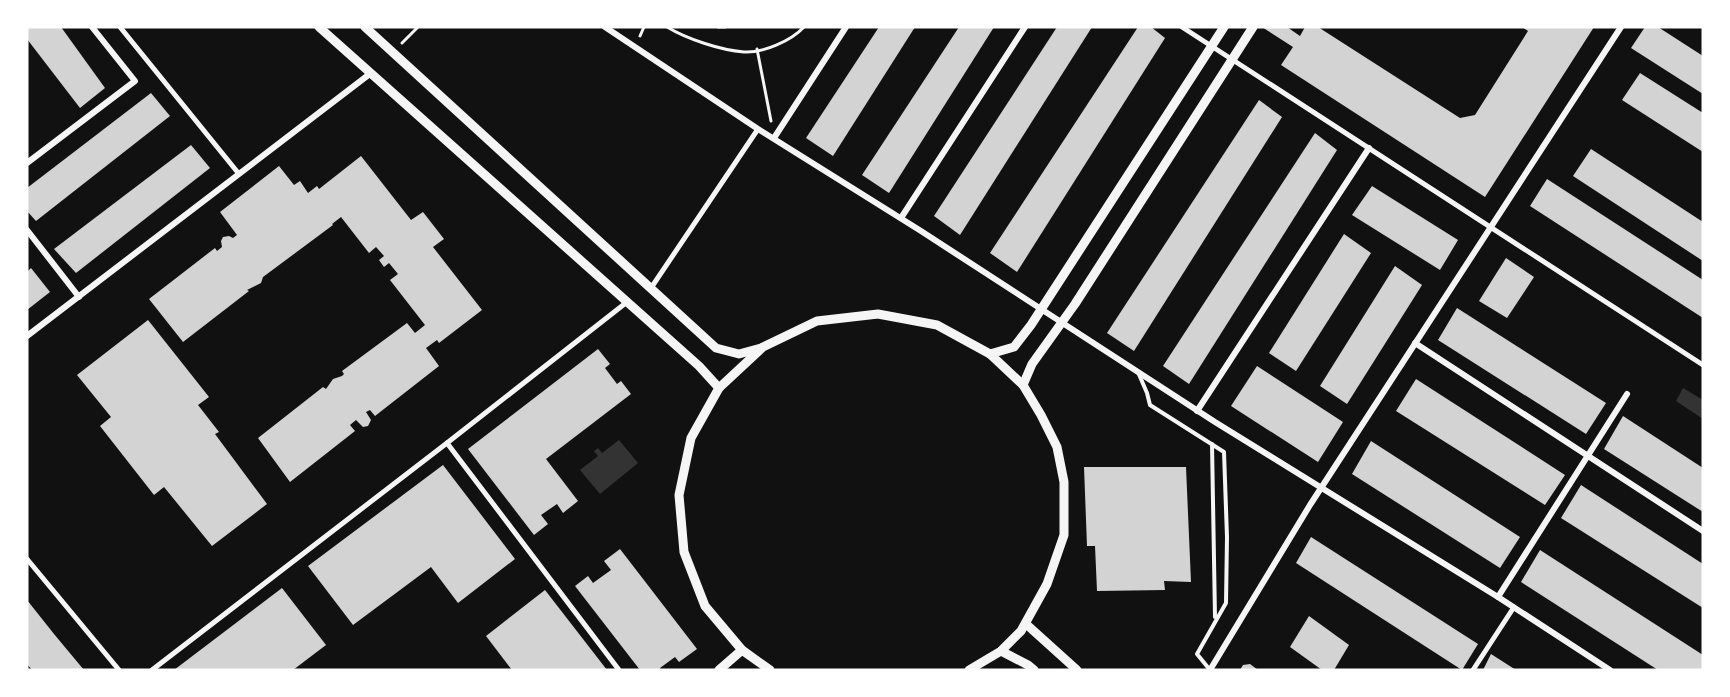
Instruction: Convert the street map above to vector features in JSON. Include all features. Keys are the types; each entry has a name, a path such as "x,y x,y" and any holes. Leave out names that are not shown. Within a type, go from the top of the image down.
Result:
{"street":[{"path":"27,163 135,81 93,27"},
{"path":"120,27 239,174"},
{"path":"319,27 699,366 719,388"},
{"path":"365,27 716,348 739,354 763,347 818,321 878,314 937,325 990,354 1023,385 1057,447 1064,482 1064,535 1047,584 1026,624 1001,651 969,670"},
{"path":"605,27 758,129 901,218 1197,411 1514,607 1610,670"},
{"path":"774,138 846,27"},
{"path":"901,218 1025,27"},
{"path":"1182,27 1703,365"},
{"path":"990,354 1014,347 1224,27"},
{"path":"1023,385 1032,364 1062,323 1253,27"},
{"path":"1210,670 1321,488 1621,27"},
{"path":"27,336 371,73"},
{"path":"651,288 758,129"},
{"path":"1197,411 1369,148"},
{"path":"27,230 79,297"},
{"path":"152,670 627,302"},
{"path":"1415,343 1703,531"},
{"path":"763,347 719,388 691,438 678,495 684,552 705,606 742,650 770,670"},
{"path":"1498,597 1627,394"},
{"path":"447,443 620,670"},
{"path":"27,559 119,670"},
{"path":"1473,670 1514,607"},
{"path":"1026,624 1077,670"},
{"path":"719,670 742,650"},
{"path":"1001,651 1034,670"}],"lane":[{"path":"1138,372 1150,405 1224,452 1227,537 1226,603 1197,654 1210,670"},
{"path":"1212,444 1215,619"}],"path":[{"path":"392,52 418,27"},
{"path":"667,27 687,37 729,50 746,52 783,41 804,27"},
{"path":"718,27 725,27"},
{"path":"758,50 774,138"}],"shaded area":[{"path":"1683,388 1703,400 1703,419 1676,401"},
{"path":"619,440 638,463 600,494 580,470 598,456 594,451 598,448 602,453"}],"building":[{"path":"27,27 61,27 105,88 80,108 27,39"},
{"path":"879,27 915,27 833,156 806,138"},
{"path":"959,27 994,27 889,193 862,175"},
{"path":"1057,27 1092,27 960,235 934,216"},
{"path":"1138,27 1151,27 1165,38 1017,272 990,253"},
{"path":"1262,27 1287,27 1300,36 1305,27 1318,27 1460,118 1475,115 1528,31 1522,27 1594,27 1485,197 1281,65 1293,47"},
{"path":"1645,27 1658,27 1703,56 1703,94 1631,48"},
{"path":"1640,73 1703,113 1703,152 1622,100"},
{"path":"151,93 170,116 36,221 27,211 27,188"},
{"path":"1259,100 1282,117 1134,351 1107,333"},
{"path":"1315,133 1337,150 1189,384 1163,366"},
{"path":"191,145 210,168 76,273 54,249"},
{"path":"1591,149 1703,222 1703,261 1573,176"},
{"path":"361,156 411,220 423,212 444,239 433,247 482,310 439,343 437,340 426,348 439,366 375,416 370,410 366,412 371,420 368,426 363,427 356,420 350,425 355,431 290,482 258,438 323,387 326,389 333,379 344,374 342,371 407,323 415,333 425,325 390,280 398,274 389,263 384,267 379,260 384,256 376,247 369,253 341,217 263,277 261,283 247,290 249,291 183,342 149,299 215,248 217,251 222,247 223,237 233,238 237,235 220,212 279,166 294,185 300,181 308,193 317,186 319,189"},
{"path":"1547,179 1703,280 1703,318 1530,206"},
{"path":"1372,186 1458,240 1440,270 1352,215"},
{"path":"1344,234 1371,253 1296,371 1269,353"},
{"path":"1506,258 1534,277 1507,318 1479,301"},
{"path":"1395,266 1422,285 1347,404 1320,386"},
{"path":"31,268 50,292 27,310 27,272"},
{"path":"1457,308 1606,403 1586,434 1438,340"},
{"path":"148,320 209,397 198,405 219,432 215,434 267,504 212,546 164,487 154,495 100,426 111,417 77,375"},
{"path":"598,349 610,364 605,368 617,384 621,381 631,394 546,459 578,501 563,513 557,504 541,515 548,524 534,535 468,449"},
{"path":"1257,366 1343,422 1318,462 1231,406"},
{"path":"1416,379 1565,475 1545,505 1396,411"},
{"path":"1623,416 1703,468 1703,512 1604,449"},
{"path":"1371,441 1520,537 1500,568 1352,474"},
{"path":"443,465 515,559 458,603 431,567 353,625 308,566"},
{"path":"1084,467 1186,467 1191,582 1164,581 1165,590 1097,591 1095,546 1087,546"},
{"path":"1581,485 1703,564 1703,608 1561,518"},
{"path":"1311,537 1478,644 1462,670 1296,563"},
{"path":"620,549 697,649 679,662 675,657 660,668 661,670 640,670 575,586 588,576 593,583 611,570 604,561"},
{"path":"1540,550 1703,655 1703,670 1658,670 1521,582"},
{"path":"282,588 326,645 293,670 174,670"},
{"path":"545,590 607,670 512,670 486,636"},
{"path":"27,600 84,670 32,670 27,664"},
{"path":"1309,616 1349,645 1334,670 1322,670 1290,647"},
{"path":"1491,654 1516,670 1483,670"},
{"path":"1250,664 1258,670 1240,670 1243,665"}]}
